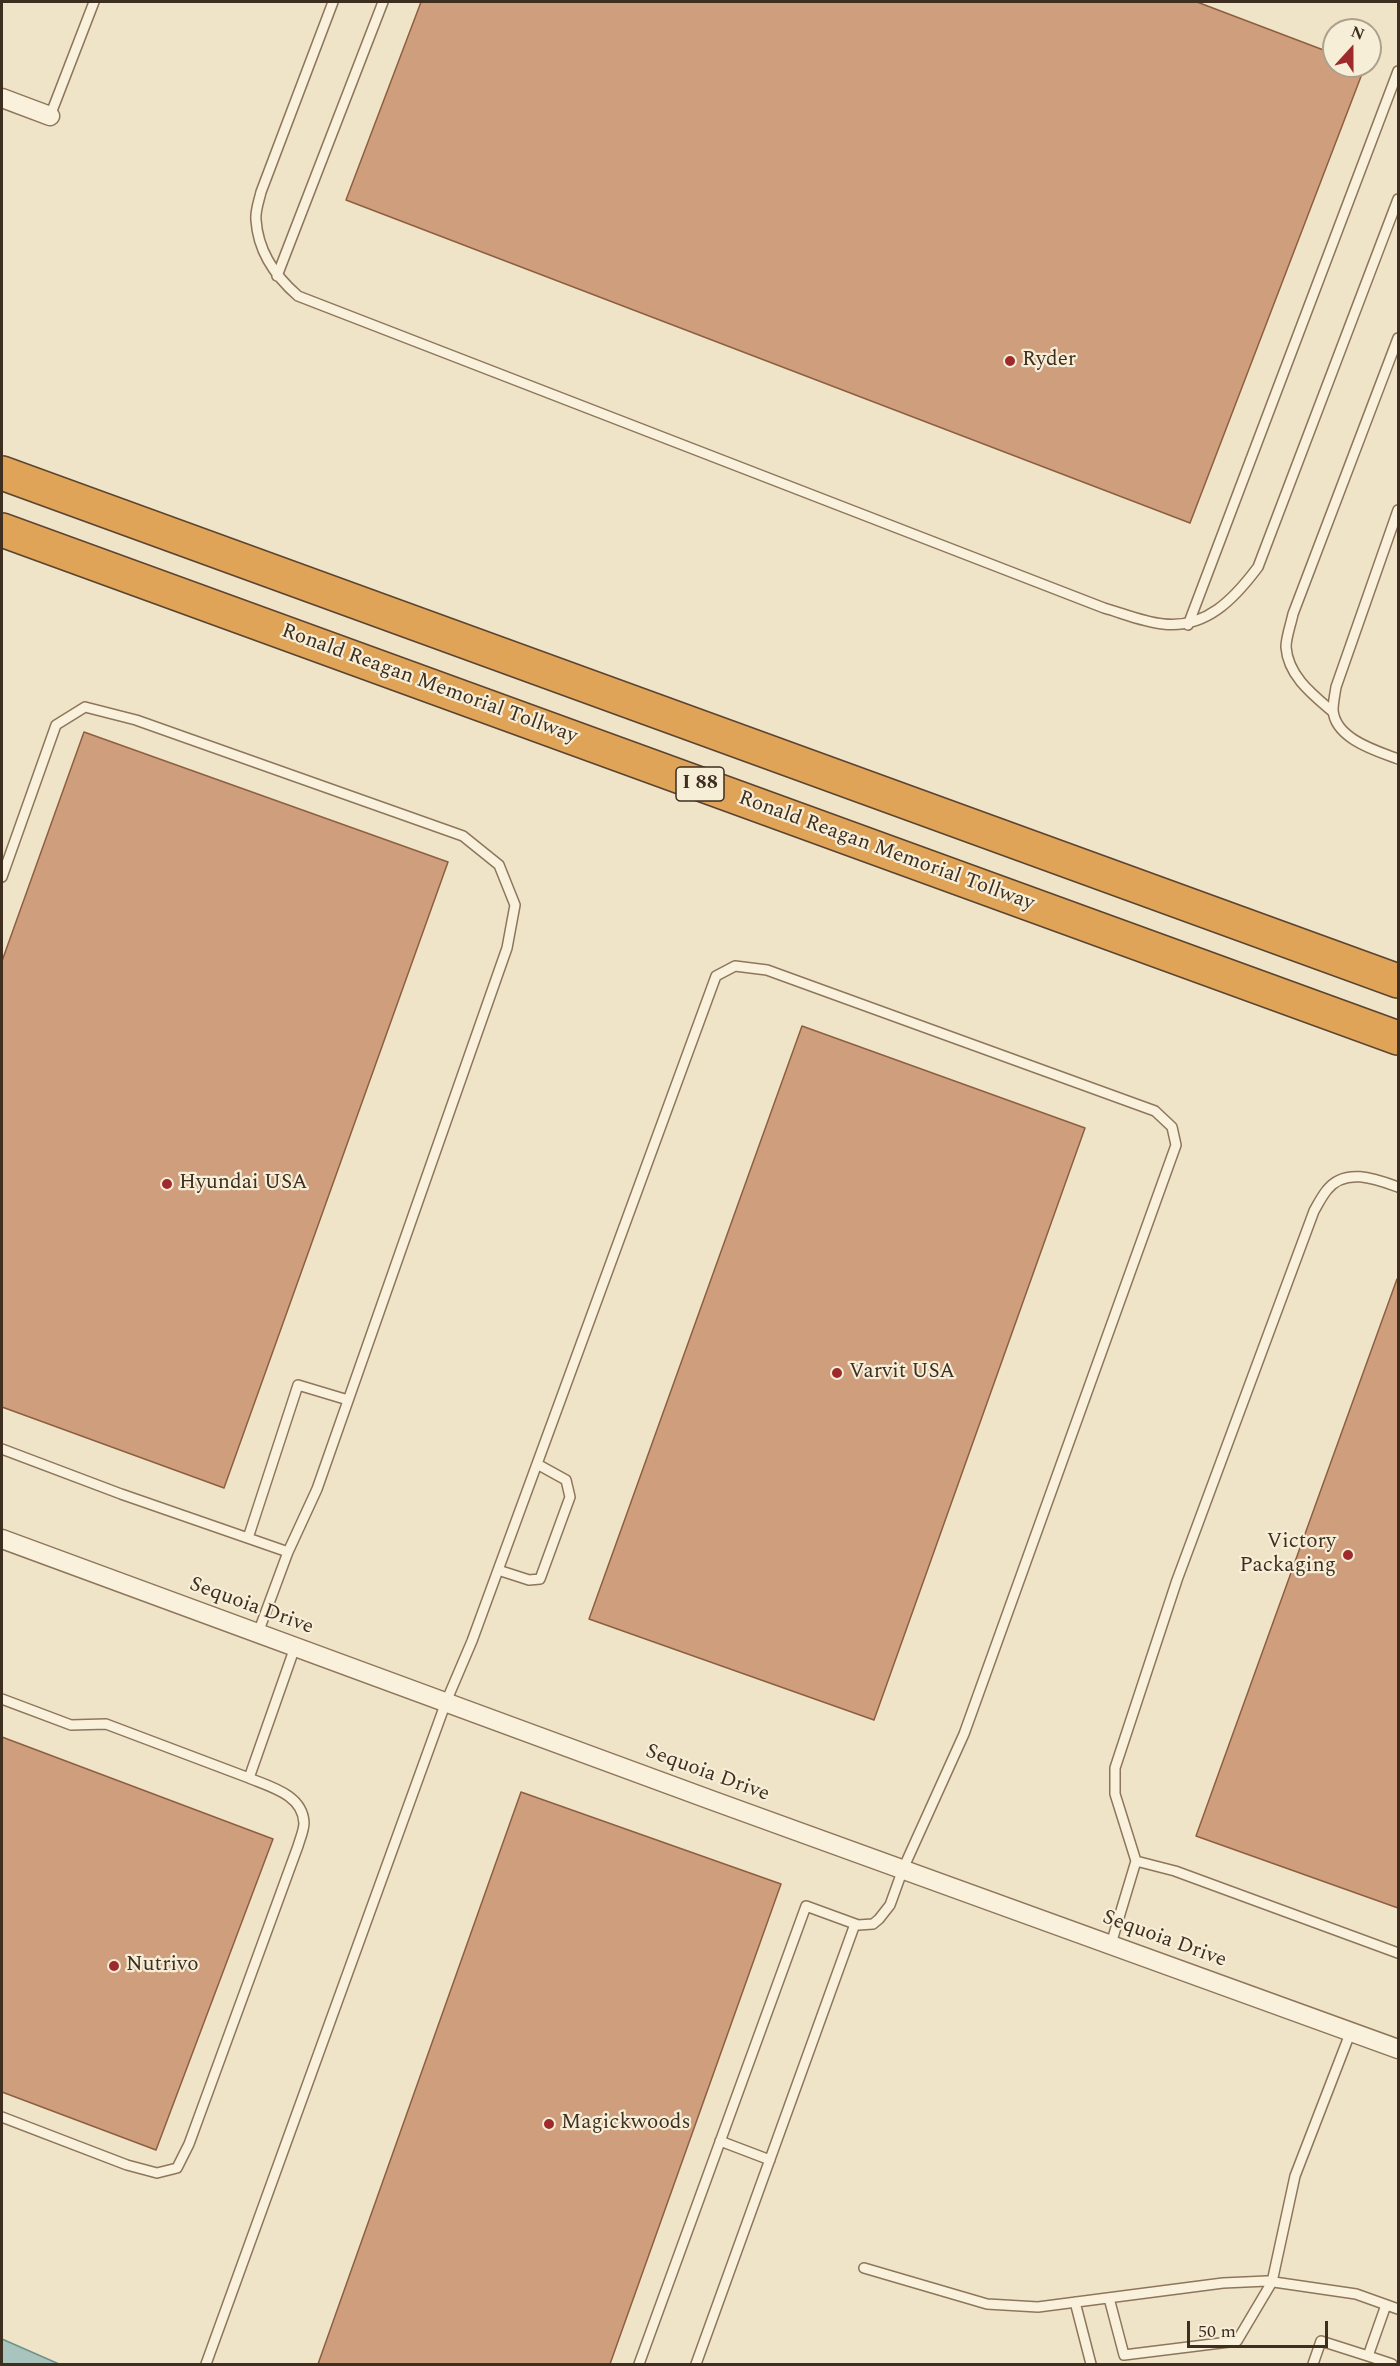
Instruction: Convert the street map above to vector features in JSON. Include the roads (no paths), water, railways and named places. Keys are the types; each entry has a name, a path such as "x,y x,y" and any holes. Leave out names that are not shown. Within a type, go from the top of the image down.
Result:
{"highway":[{"name":"I 88","path":"2,473 1398,981"},
{"name":"Ronald Reagan Memorial Tollway","path":"2,530 1398,1038"}],"street":[{"path":"2,98 50,116"},
{"name":"Sequoia Drive","path":"2,1539 1398,2049"}],"lane":[{"path":"50,116 94,2"},
{"path":"333,2 261,192 256,218 259,237 268,261 277,276 298,296 1104,608 1161,624 1188,625 1210,614 1237,595 1258,567 1398,199"},
{"path":"277,276 383,2"},
{"path":"1188,625 1398,71"},
{"path":"1398,338 1293,614 1286,647 1294,673 1310,692 1333,712 1344,732 1360,744 1398,759"},
{"path":"1333,712 1336,687 1398,510"},
{"path":"2,877 56,726 85,707 136,720 463,836 499,865 514,905 507,948 317,1489 288,1552 258,1633"},
{"path":"206,2364 446,1702 472,1641 716,976 735,966 767,970 1155,1111 1172,1127 1176,1145 964,1734 885,1913 873,1924 866,1926 806,1906 639,2364"},
{"path":"1111,1944 1136,1861 1115,1794 1115,1768 1177,1580 1314,1211 1327,1189 1339,1180 1364,1175 1398,1187"},
{"path":"248,1538 298,1385 348,1400"},
{"path":"2,1449 121,1494 288,1552"},
{"path":"498,1570 529,1580 540,1579 550,1556 570,1497 566,1480 537,1464"},
{"path":"249,1778 296,1647"},
{"path":"2,1699 71,1725 106,1724 281,1790 299,1805 304,1824 189,2144 177,2168 157,2173 127,2165 2,2117"},
{"path":"1136,1861 1175,1871 1398,1953"},
{"path":"696,2364 855,1924"},
{"path":"1109,2298 1124,2355 1237,2341 1272,2282 1295,2176 1351,2031"},
{"path":"720,2142 770,2160"},
{"path":"864,2268 987,2304 1038,2307 1223,2283 1272,2282 1356,2294 1398,2309"},
{"path":"1075,2302 1091,2364"},
{"path":"1368,2356 1386,2305"},
{"path":"1313,2364 1321,2341 1392,2364"}],"water":[{"path":"2,2339 59,2364 2,2364"}],"place":[{"name":"Ryder","path":"1010,361"},
{"name":"Hyundai USA","path":"167,1184"},
{"name":"Varvit USA","path":"837,1373"},
{"name":"Victory Packaging","path":"1348,1555"},
{"name":"Nutrivo","path":"114,1966"},
{"name":"Magickwoods","path":"549,2124"}]}
